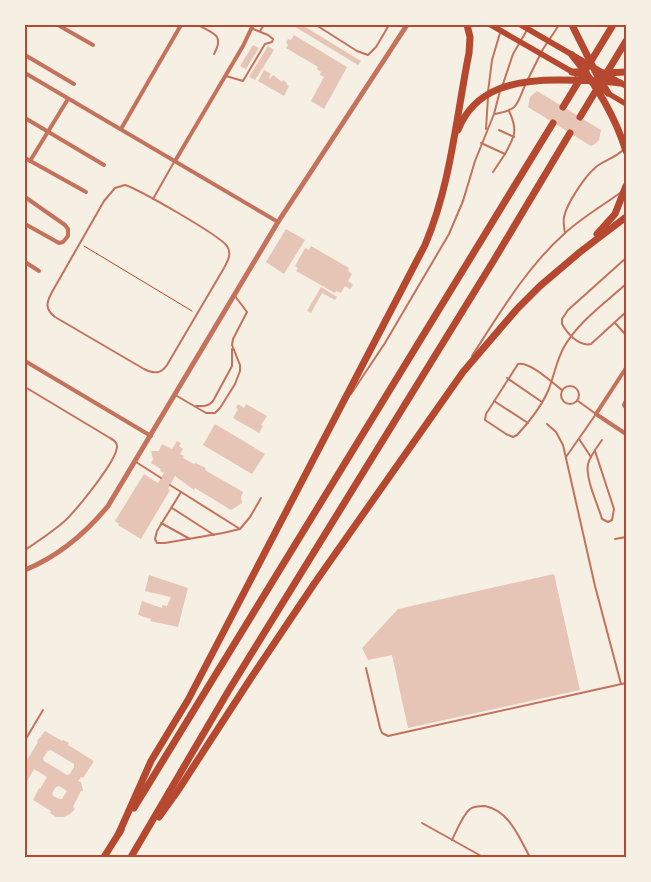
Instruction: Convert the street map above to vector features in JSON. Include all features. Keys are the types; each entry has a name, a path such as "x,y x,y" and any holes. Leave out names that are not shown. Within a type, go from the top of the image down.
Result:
{"highway":[{"path":"119,833 151,761 188,700 425,245 438,212 452,144 470,44 467,25"},
{"path":"572,25 626,151"},
{"path":"563,107 613,25"},
{"path":"580,117 626,41"},
{"path":"572,55 594,76 608,93"},
{"path":"572,72 594,76 623,85"},
{"path":"452,144 463,120 472,107 483,98 510,84 534,80 626,72"},
{"path":"104,857 553,123"},
{"path":"131,857 234,682 489,269 570,133"},
{"path":"580,252 610,220 618,208 626,187"},
{"path":"144,836 178,792 314,584 463,372 523,303 547,279 626,217"}],"main road":[{"path":"491,25 572,72"},
{"path":"521,25 572,55"},
{"path":"608,93 626,104"}],"street":[{"path":"58,25 94,45"},
{"path":"120,129 181,25"},
{"path":"25,570 57,554 85,532 108,506 278,222 407,25"},
{"path":"175,160 253,27"},
{"path":"25,55 74,84"},
{"path":"25,73 278,222"},
{"path":"30,161 68,99"},
{"path":"25,118 104,165"},
{"path":"25,158 86,192"},
{"path":"25,197 65,225 69,232 66,240 59,243 25,224"},
{"path":"25,262 39,271"},
{"path":"25,361 151,436"},
{"path":"626,368 596,414 626,434"}],"lane":[{"path":"198,25 218,38 219,43 214,54"},
{"path":"260,31 264,25"},
{"path":"316,25 357,51 368,55 376,47 389,25"},
{"path":"342,406 371,365 449,234 463,201 481,143 494,114 506,70 530,25"},
{"path":"494,114 508,111 518,102 543,49 559,25"},
{"path":"226,76 243,81 265,44 272,42 271,37 253,27"},
{"path":"486,132 489,83 496,45 503,27"},
{"path":"493,172 514,137 514,123 508,111"},
{"path":"499,130 514,137"},
{"path":"481,143 505,154"},
{"path":"566,233 564,217 586,177 598,165 612,158 626,146"},
{"path":"153,199 175,160"},
{"path":"125,185 153,199 217,237 227,246 229,250 226,264 161,372 156,373 144,370 56,317 48,310 48,301 79,243 104,201 115,188 125,185"},
{"path":"463,372 519,287 546,254 566,233 626,187"},
{"path":"626,258 564,315 562,324 579,343 587,345 591,344 626,312"},
{"path":"562,390 551,382 530,366 521,363 516,365 507,378 484,417 487,422 513,437 517,435 528,423 542,402 551,382 560,356 571,336 626,284"},
{"path":"193,405 209,405 213,401 232,366 233,339 247,312 234,295"},
{"path":"615,323 626,334"},
{"path":"175,395 206,413 215,413 235,384 240,371 240,364 232,345"},
{"path":"507,378 542,402"},
{"path":"25,386 115,441 117,446 116,451 99,479 78,507 62,524 25,550"},
{"path":"567,386 574,387 579,394 578,401 566,404 561,399 562,390 567,386"},
{"path":"626,398 623,404 626,410"},
{"path":"494,401 528,423"},
{"path":"566,457 596,414 578,401"},
{"path":"546,424 556,432 566,457 593,576 621,684"},
{"path":"579,439 591,457"},
{"path":"594,452 614,509 614,516 610,521 606,522 602,519 588,469 591,457 594,452 602,440"},
{"path":"136,462 161,478"},
{"path":"170,485 240,528"},
{"path":"181,492 161,523 156,536 157,543 214,535 240,528 250,517 261,498"},
{"path":"171,508 214,535"},
{"path":"161,523 190,539"},
{"path":"615,539 626,537"},
{"path":"366,668 380,728 382,733 388,736 626,683"},
{"path":"27,737 43,710"},
{"path":"452,840 470,809 483,806 504,815 513,826 530,857"},
{"path":"422,823 483,857"}],"path":[{"path":"79,243 197,314"}],"building":[{"path":"292,25 302,25 361,61 358,65"},
{"path":"294,35 347,67 324,109 311,101 324,77 320,75 321,72 317,69 318,67 286,48 288,39 291,40"},
{"path":"253,45 259,48 246,69 240,66"},
{"path":"268,46 274,50 255,80 249,77"},
{"path":"264,70 271,74 270,79 273,75 282,82 283,80 287,83 289,86 284,96 258,81"},
{"path":"537,91 601,130 599,140 591,146 528,107 530,97"},
{"path":"286,229 305,240 284,274 266,262"},
{"path":"311,246 349,268 348,271 352,274 348,281 353,285 350,289 345,286 341,293 336,291 335,293 296,271 298,268 295,266 305,248 309,250"},
{"path":"321,287 337,297 335,300 322,293 311,313 307,311"},
{"path":"238,404 244,408 246,404 267,416 261,425 263,426 259,433 233,418 238,409 236,408"},
{"path":"215,424 265,454 252,474 203,445"},
{"path":"177,441 181,443 179,446 183,449 180,454 184,456 183,458 206,468 205,470 243,492 241,497 242,503 231,510 195,488 194,490 175,476 168,489 170,490 141,539 118,525 115,521 144,474 158,483 164,473 151,463 153,459 151,451 159,451 162,444 172,449"},
{"path":"554,574 580,690 408,728 392,655 368,660 362,648 398,609"},
{"path":"149,575 188,588 178,627 150,621 151,619 138,615 142,601 162,608 162,605 167,606 171,597 145,591"},
{"path":"45,731 69,743 68,745 94,761 83,778 81,777 78,781 81,782 83,791 81,791 73,807 75,809 64,817 56,817 50,813 51,811 33,800 47,777 34,769 25,785 25,763","holes":["51,750 74,764 70,774 67,775 44,761 43,758","59,786 67,791 62,799 53,796 52,793"]}]}
